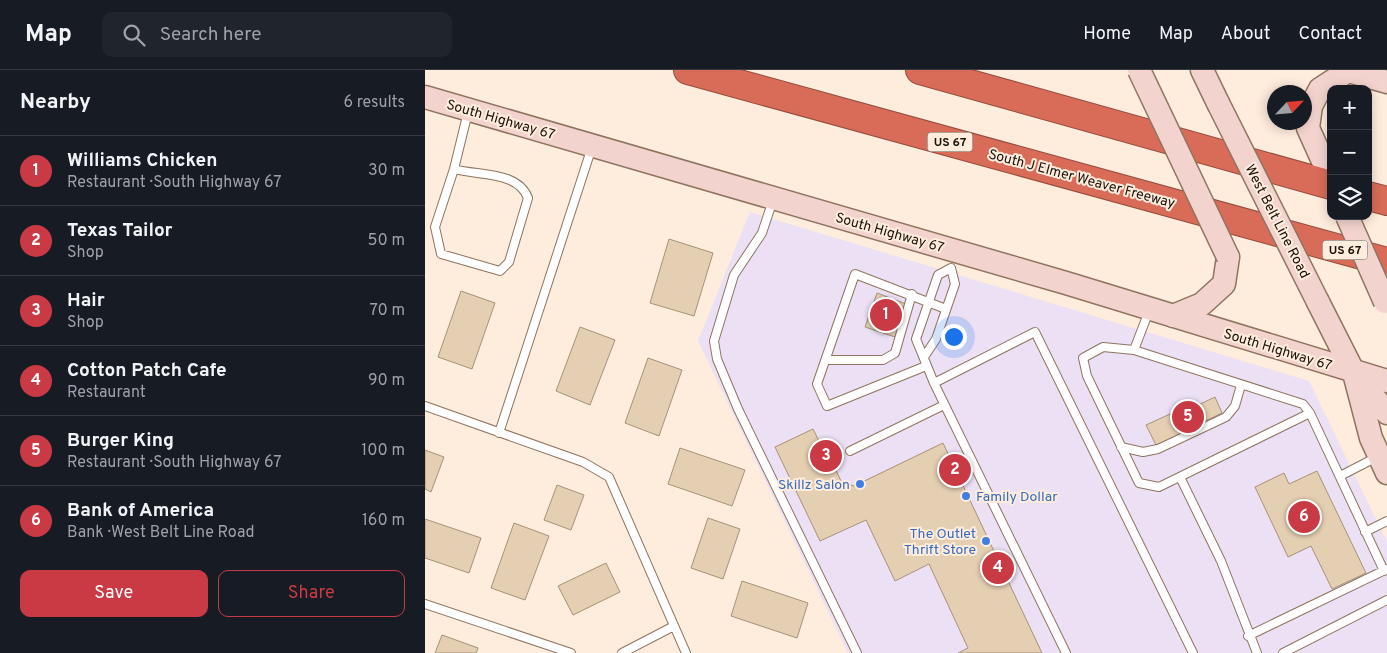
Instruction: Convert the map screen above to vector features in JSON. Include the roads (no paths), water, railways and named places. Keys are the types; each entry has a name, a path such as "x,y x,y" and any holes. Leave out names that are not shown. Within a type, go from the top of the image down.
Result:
{"highway":[{"name":"South J Elmer Weaver Freeway","path":"688,70 1387,262"},
{"path":"920,70 1327,185"},
{"path":"951,70 1016,96"},
{"path":"1372,197 1387,201"},
{"path":"1210,212 1386,296"}],"main road":[{"path":"1139,70 1210,212 1228,257 1224,284 1202,304 1173,316"},
{"name":"West Belt Line Road","path":"1202,70 1354,373 1371,438 1383,465"},
{"path":"1329,175 1308,128 1311,106 1320,90 1346,70 1387,82"},
{"name":"South Highway 67","path":"425,97 774,198 953,260 1149,309 1387,382"},
{"path":"1349,220 1386,296"},
{"name":"West Belt Line Road","path":"1354,373 1387,413"}],"lane":[{"path":"455,169 516,181 525,189 528,198 517,237 509,262 500,271 441,254 435,227 455,169 469,110"},
{"path":"499,433 593,145"},
{"path":"774,198 762,233 734,275 714,341 717,359 738,409 857,653"},
{"path":"953,260 937,275 917,339 933,383 1066,653"},
{"path":"924,357 937,339 955,284 953,260"},
{"path":"926,366 827,406 817,384 855,274 912,294 946,309"},
{"path":"826,360 883,360 895,353 912,294"},
{"path":"1134,350 1149,309"},
{"path":"933,383 1035,332 1193,653"},
{"path":"1248,636 1386,570 1365,532 1310,412 1303,404 1134,350 1103,348 1083,358 1087,376 1139,483 1159,487 1310,412"},
{"path":"1121,447 1143,452 1159,449 1226,417 1235,406 1241,385"},
{"path":"850,451 944,405"},
{"path":"425,406 583,462 609,477 686,653"},
{"path":"1339,476 1383,465"},
{"path":"1180,477 1221,561 1248,636 1257,653"},
{"path":"1365,532 1387,521"},
{"path":"1283,653 1387,600"},
{"path":"425,604 571,653"},
{"path":"622,653 673,626"}],"place":[{"name":"Williams Chicken","path":"886,315"},
{"name":"Burger King","path":"1188,417"},
{"name":"Hair","path":"826,456"},
{"name":"Texas Tailor","path":"955,470"},
{"name":"Skillz Salon","path":"860,484"},
{"name":"Family Dollar","path":"966,496"},
{"name":"Bank of America","path":"1304,517"},
{"name":"The Outlet Thrift Store","path":"986,541"},
{"name":"Cotton Patch Cafe","path":"998,568"}]}
